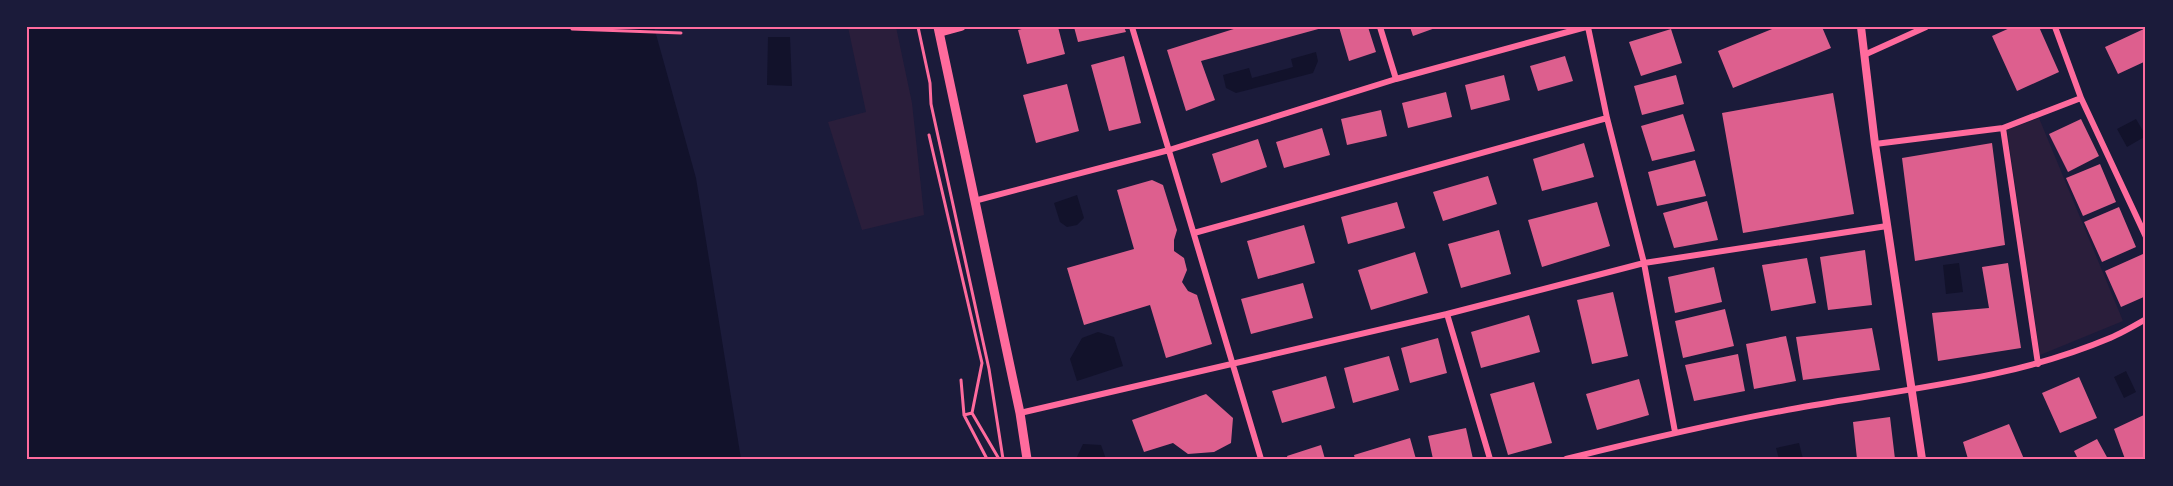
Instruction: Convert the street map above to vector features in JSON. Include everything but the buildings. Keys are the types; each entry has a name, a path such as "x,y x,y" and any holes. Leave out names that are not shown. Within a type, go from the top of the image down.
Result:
{"main road":[{"path":"939,30 1020,413 1027,459"}],"street":[{"path":"939,30 961,27"},
{"path":"1132,27 1194,232 1231,365 1261,459"},
{"path":"1380,27 1396,79"},
{"path":"974,201 1169,150 1396,79 1587,27 1644,263 1675,432"},
{"path":"1861,27 1875,144 1922,459"},
{"path":"1864,55 1926,27"},
{"path":"2055,27 2080,98 2146,237"},
{"path":"1875,144 2003,128 2080,98"},
{"path":"1194,232 1608,118"},
{"path":"2003,128 2038,364"},
{"path":"1020,413 1447,314 1644,263 1887,226"},
{"path":"1447,314 1490,459"},
{"path":"1566,459 1675,432 1800,408 1911,391 2038,364 2110,338 2146,319"}],"path":[{"path":"918,27 932,104 989,369 1001,459"},
{"path":"572,29 681,33"},
{"path":"930,135 982,363 972,413 1001,459"},
{"path":"961,380 964,415 987,459"},
{"path":"964,415 972,413"}],"shaded area":[{"path":"27,27 654,27 696,178 741,459 27,459"},
{"path":"848,27 896,27 912,103 924,215 862,230 828,122 866,112"},
{"path":"768,37 790,37 792,86 767,85"},
{"path":"1316,52 1318,61 1313,73 1236,93 1226,88 1223,75 1249,68 1252,78 1293,67 1291,59"},
{"path":"2039,118 2123,321 2040,355 2007,130"},
{"path":"2136,119 2146,136 2127,147 2117,129"},
{"path":"1077,195 1084,218 1077,225 1067,227 1060,222 1054,203"},
{"path":"1959,263 1963,292 1946,294 1943,265"},
{"path":"1098,332 1114,337 1123,366 1077,381 1070,359 1082,338"},
{"path":"2126,371 2136,392 2124,398 2114,377"},
{"path":"1799,443 1803,459 1779,459 1776,448"},
{"path":"1083,444 1101,445 1106,459 1076,459"}]}
